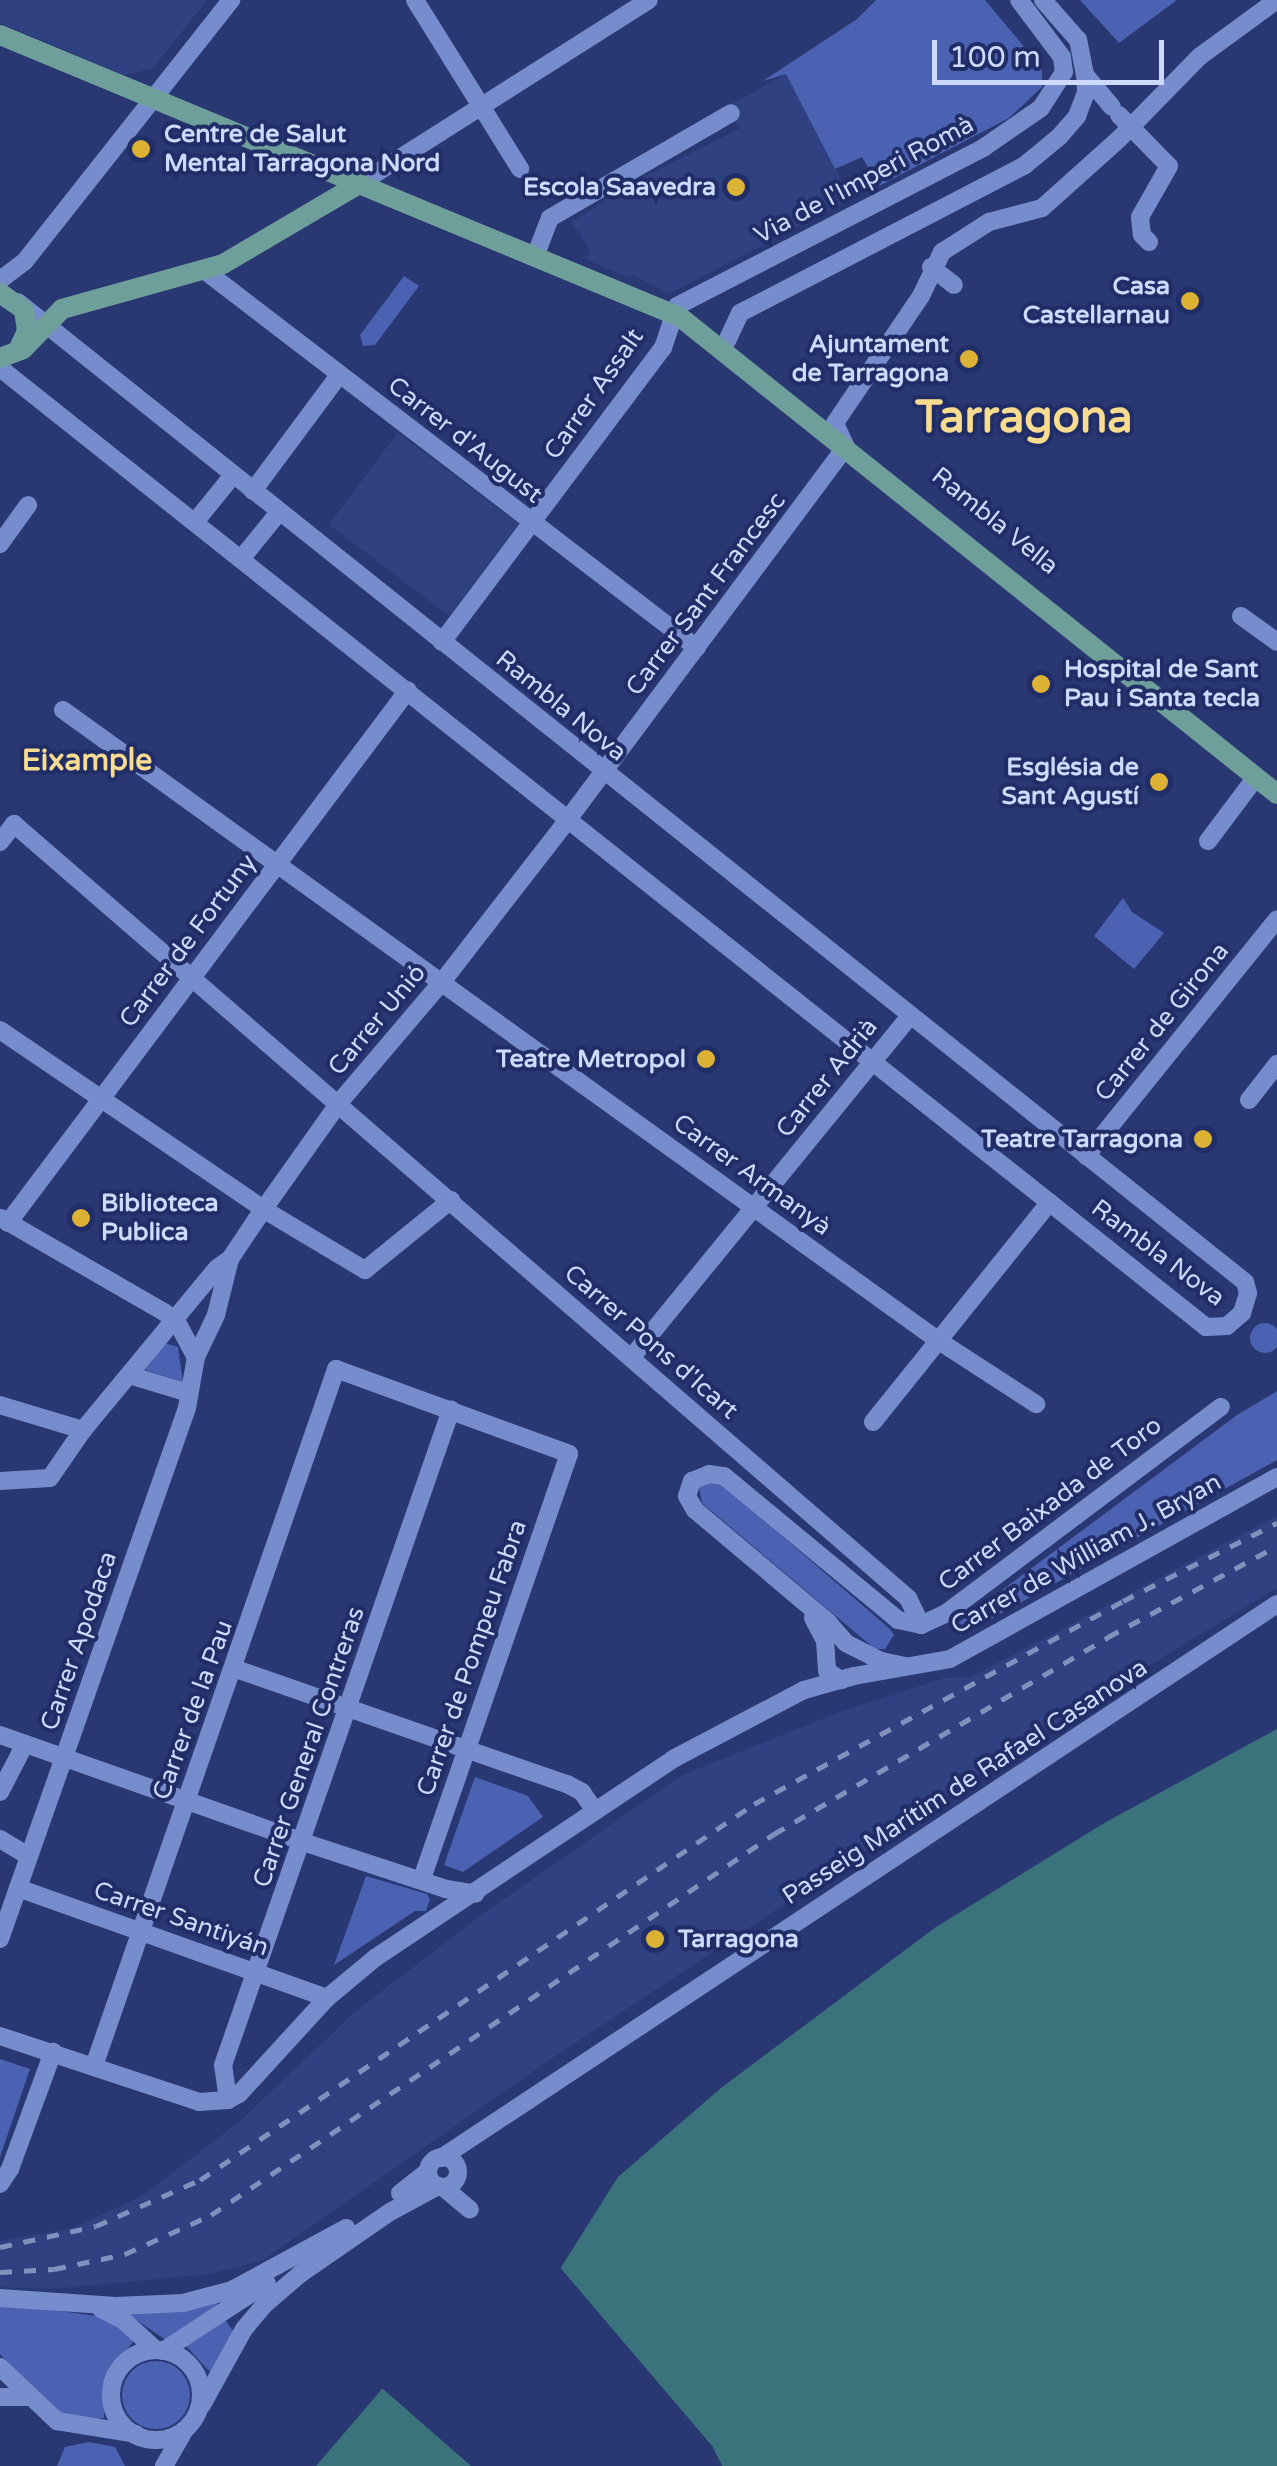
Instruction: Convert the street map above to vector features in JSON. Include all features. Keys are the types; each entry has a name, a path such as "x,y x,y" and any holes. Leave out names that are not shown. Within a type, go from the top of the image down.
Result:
{"main road":[{"path":"0,35 674,310"},
{"path":"8,355 22,349 62,308 204,270 248,254 359,184 397,192 674,310 821,434 846,447"},
{"path":"5,291 27,331 8,355"},
{"name":"Rambla Vella","path":"674,310 1266,778"},
{"name":"Rambla Vella","path":"674,310 726,340 834,423 1266,778 1277,794"}],"street":[{"path":"5,291 231,0"},
{"path":"416,0 520,169"},
{"path":"359,184 649,0"},
{"name":"Via de l'Imperi Romà","path":"674,310 1000,138 1041,108 1064,72 1058,48 1019,0"},
{"path":"726,340 734,318 1024,165 1077,116 1086,92 1078,40 1043,0"},
{"path":"846,447 834,423 921,296 933,276 931,268 942,252 989,222 1042,208 1125,120 1199,57 1276,1"},
{"path":"1084,66 1125,120 1168,166 1140,217 1142,235 1149,242"},
{"path":"538,250 550,218 731,113"},
{"path":"931,268 954,285"},
{"name":"Carrer d'August","path":"204,270 697,648"},
{"name":"Rambla Nova","path":"0,368 1206,1327 1227,1326 1242,1313 1248,1293 1245,1282 5,291"},
{"name":"Carrer Assalt","path":"442,642 663,348 674,310"},
{"path":"253,491 339,375"},
{"name":"Carrer Sant Francesc","path":"569,818 846,447"},
{"path":"195,522 233,474"},
{"path":"0,544 28,505"},
{"path":"241,558 279,512"},
{"path":"1242,616 1277,642"},
{"name":"Carrer de Fortuny","path":"4,1220 102,1097 408,690"},
{"name":"Carrer Armanyà","path":"64,710 939,1341 1036,1404"},
{"path":"1208,841 1266,778"},
{"name":"Carrer Unió","path":"196,1357 216,1315 230,1259 263,1210 338,1104 442,982 569,818"},
{"name":"Carrer Pons d'Icart","path":"0,842 14,824 908,1598 912,1625"},
{"name":"Carrer de Girona","path":"1086,1156 1277,920"},
{"name":"Carrer Adrià","path":"631,1358 910,1016"},
{"path":"0,1030 263,1210 365,1270 451,1200"},
{"path":"1248,1100 1277,1064"},
{"path":"873,1422 1050,1202"},
{"path":"4,1220 170,1317 196,1357"},
{"name":"Carrer Unió","path":"0,1481 50,1478 83,1430 132,1376 170,1317 230,1259"},
{"name":"Carrer Apodaca","path":"0,1939 111,1626 189,1393 196,1357"},
{"name":"Carrer de la Pau","path":"94,2066 236,1668 336,1369 451,1410"},
{"path":"132,1376 189,1393"},
{"path":"0,1405 83,1430"},
{"name":"Carrer Baixada de Toro","path":"912,1625 945,1614 1221,1407"},
{"name":"Carrer de Pompeu Fabra","path":"422,1879 569,1454 451,1410"},
{"name":"Carrer General Contreras","path":"228,2100 223,2065 451,1410"},
{"path":"912,1625 730,1480 709,1474 692,1482 688,1496 695,1510 852,1647 881,1662 916,1668"},
{"name":"Carrer de William J. Bryan","path":"804,1690 950,1658 1277,1477"},
{"name":"Passeig Marítim de Rafael Casanova","path":"0,2298 152,2306 210,2297 253,2280 444,2175 480,2132 1277,1604"},
{"path":"804,1605 822,1631 826,1659 848,1678 861,1666 852,1647"},
{"path":"0,2036 199,2102 228,2100 327,1998 432,1920 672,1759 804,1690 826,1659 852,1647"},
{"path":"236,1668 575,1788 595,1811"},
{"path":"0,1735 303,1842 476,1894"},
{"path":"0,1792 25,1744"},
{"path":"0,1839 28,1856"},
{"path":"422,1879 437,1895 432,1920"},
{"name":"Carrer Santiyán","path":"18,1888 327,1998"},
{"path":"0,2184 10,2169 52,2052"},
{"path":"164,2466 244,2329 264,2305 444,2175"},
{"name":"Passeig Marítim de Rafael Casanova","path":"70,2304 116,2315 159,2351 346,2228"},
{"path":"136,2434 115,2414 113,2381 128,2359 159,2351 191,2369 200,2386 202,2406"},
{"path":"0,2367 65,2425 168,2438 183,2433"},
{"path":"0,2398 29,2396"}],"shaded area":[{"path":"0,0 207,0 153,68 125,75 0,23"},
{"path":"876,0 985,0 1042,68 1042,87 1009,118 879,186 862,157 835,169 786,74 763,81 857,19"},
{"path":"1080,0 1177,0 1119,43"},
{"name":"Escola Saavedra","path":"786,74 851,199 669,294 633,275 627,277 584,258 591,252 572,222 646,176 739,129 728,106"},
{"path":"404,276 419,286 375,345 363,346 360,335"},
{"path":"398,433 519,524 449,616 329,525"},
{"path":"1123,898 1132,912 1164,933 1134,969 1094,936"},
{"path":"1265,1323 1276,1327 1280,1338 1276,1349 1265,1353 1254,1349 1250,1338 1254,1327"},
{"path":"165,1343 178,1347 183,1382 145,1370"},
{"path":"1277,1391 1277,1460 960,1636 958,1623 1237,1415"},
{"path":"716,1479 890,1629 894,1635 885,1649 875,1649 702,1503 699,1488"},
{"path":"1277,1516 1277,1588 1107,1691 548,2061 263,2260 211,2274 49,2289 0,2287 0,2241 73,2228 142,2196 239,2122 356,2011 480,1916 682,1775 840,1712 944,1678 971,1677"},
{"path":"1277,1729 1277,2466 722,2466 712,2446 560,2269 618,2177 721,2088 936,1927 1106,1822"},
{"path":"475,1777 528,1796 543,1817 463,1872 444,1865"},
{"path":"366,1876 427,1894 430,1899 426,1911 415,1911 334,1965"},
{"path":"0,2059 30,2069 0,2157"},
{"path":"216,2300 218,2310 166,2340 126,2313"},
{"path":"0,2303 97,2316 120,2325 133,2342 106,2376 104,2418 78,2421 52,2409 0,2354"},
{"path":"224,2318 236,2335 210,2372 186,2346"},
{"path":"156,2361 180,2371 190,2395 180,2419 156,2429 132,2419 122,2395 132,2371"},
{"path":"383,2389 471,2466 316,2466"},
{"path":"89,2442 115,2447 125,2466 57,2466 65,2447"}],"pier":[{"path":"558,2265 712,2446 722,2466 716,2466 708,2449 556,2272"}],"railway":[{"path":"0,2247 96,2226 200,2180 754,1804 1123,1601 1277,1523"},
{"path":"0,2272 54,2269 125,2254 211,2215 774,1834 1108,1637 1277,1546"}],"place":[{"name":"Centre de Salut Mental Tarragona Nord","path":"141,149"},
{"name":"Escola Saavedra","path":"736,187"},
{"name":"Casa Castellarnau","path":"1190,301"},
{"name":"Ajuntament de Tarragona","path":"969,359"},
{"name":"Hospital de Sant Pau i Santa tecla","path":"1041,684"},
{"name":"Església de Sant Agustí","path":"1159,782"},
{"name":"Teatre Metropol","path":"706,1059"},
{"name":"Teatre Tarragona","path":"1203,1139"},
{"name":"Biblioteca Publica","path":"81,1218"},
{"name":"Tarragona","path":"655,1939"}],"district":[{"name":"Tarragona","path":"1024,419"},
{"name":"Eixample","path":"87,761"}]}
